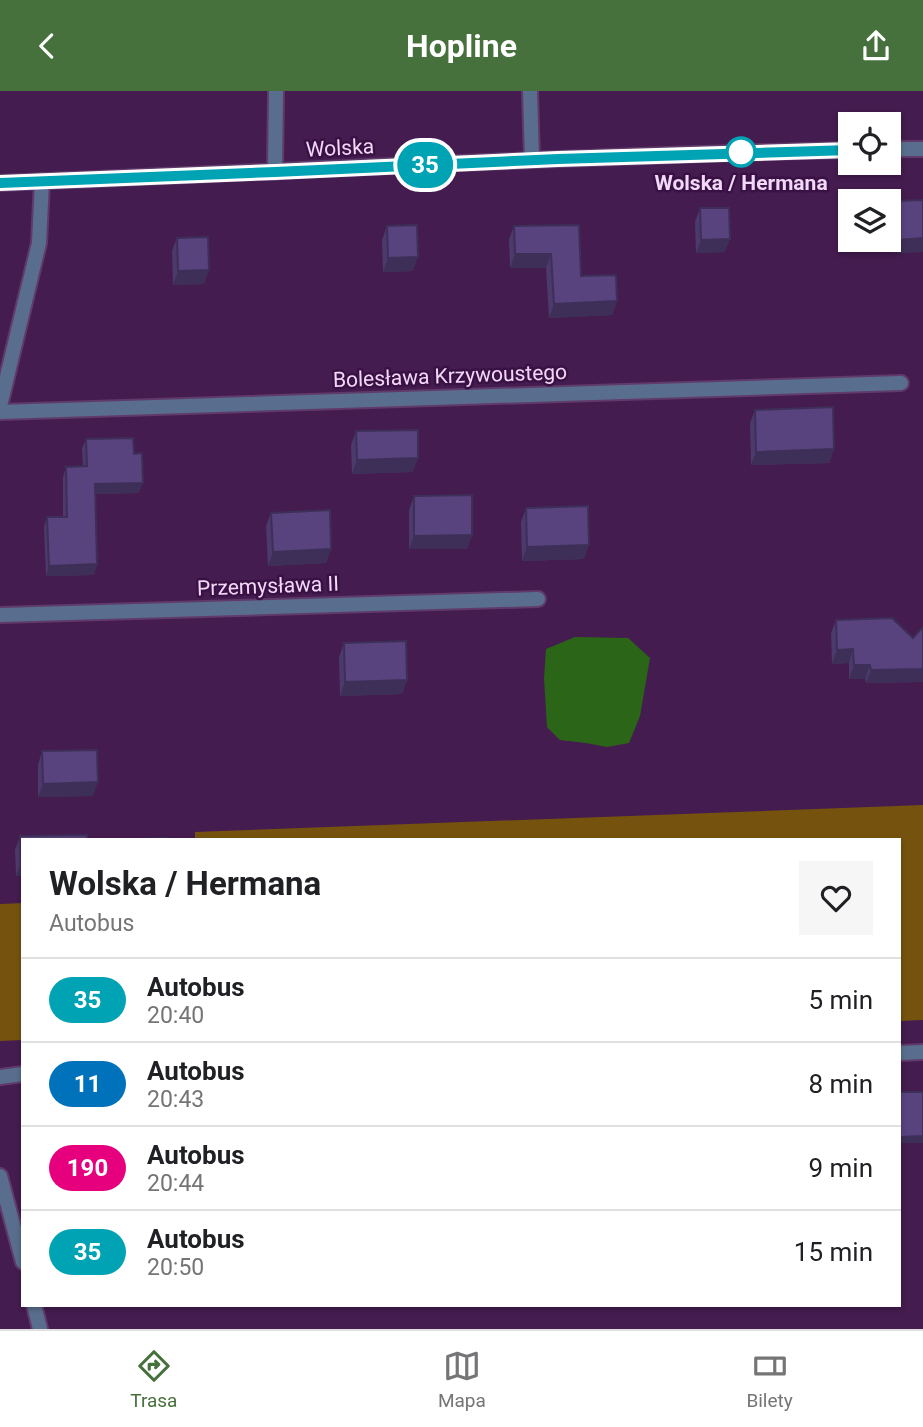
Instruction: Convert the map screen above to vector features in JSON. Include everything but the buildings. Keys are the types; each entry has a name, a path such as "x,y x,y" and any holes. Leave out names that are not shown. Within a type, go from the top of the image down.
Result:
{"street":[{"path":"275,172 276,91"},
{"path":"530,91 532,160"},
{"path":"901,149 923,149"},
{"name":"Wolska","path":"0,183 532,160 838,150"},
{"path":"0,405 39,243 42,181"},
{"name":"Bolesława Krzywoustego","path":"0,412 901,383"},
{"name":"Przemysława II","path":"0,615 538,599"},
{"path":"901,1052 923,1052"},
{"path":"0,1077 21,1075"},
{"path":"0,1176 21,1255"},
{"path":"34,1307 40,1329"}],"shaded area":[{"path":"575,637 628,638 650,658 640,716 629,743 607,747 560,740 547,727 544,678 546,649"},
{"path":"923,805 923,1020 901,1021 901,838 195,838 195,832"},
{"path":"21,903 21,1040 0,1041 0,904"}],"bus line":[{"name":"35","path":"0,183 558,159 838,150"}],"place":[{"name":"Wolska / Hermana","path":"741,152"}]}
